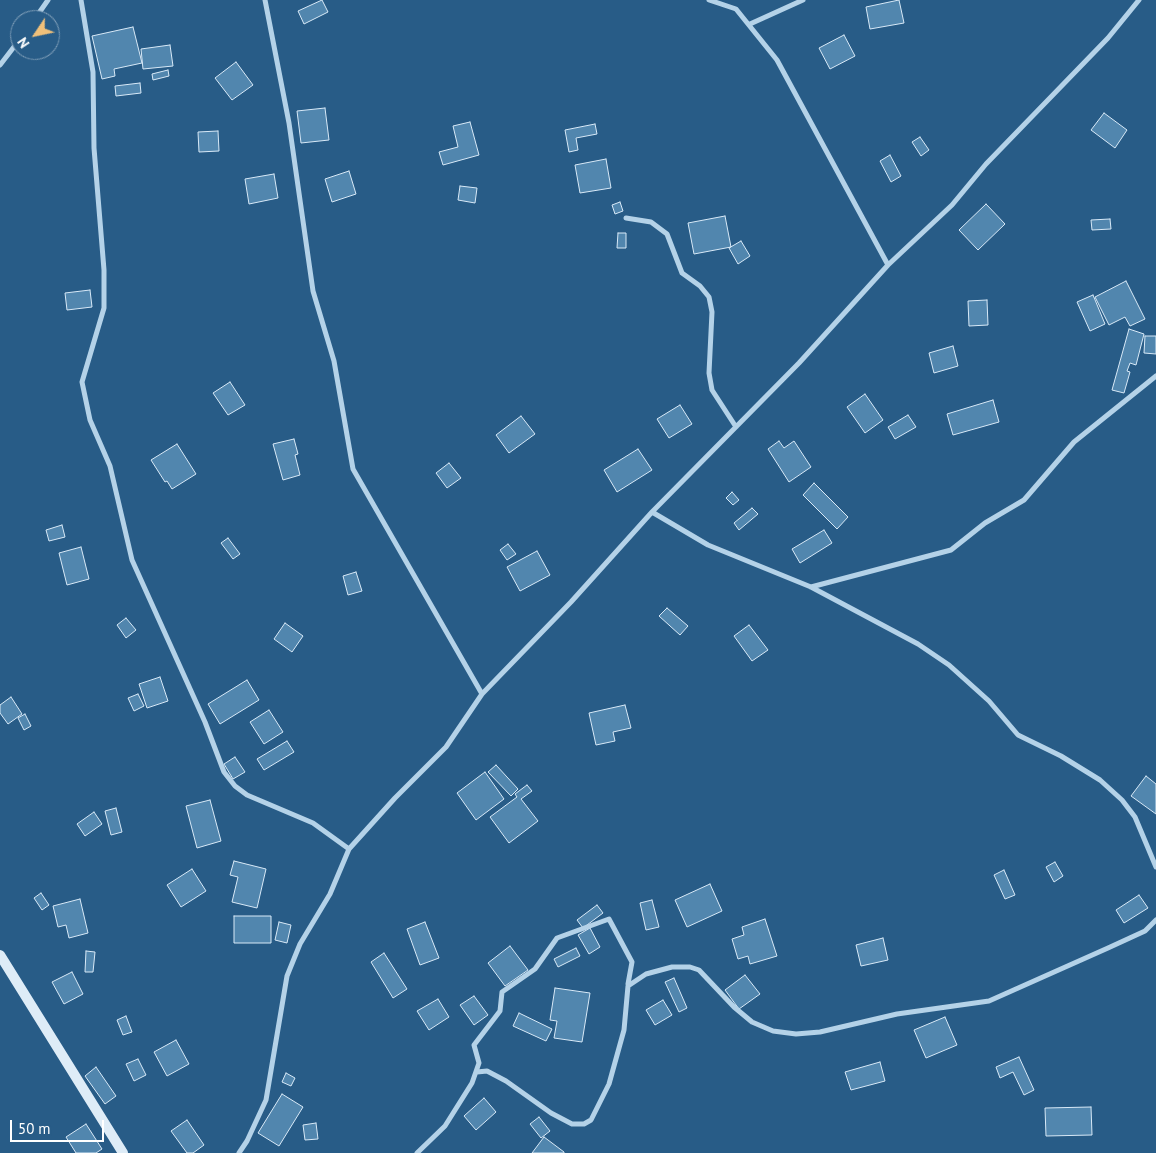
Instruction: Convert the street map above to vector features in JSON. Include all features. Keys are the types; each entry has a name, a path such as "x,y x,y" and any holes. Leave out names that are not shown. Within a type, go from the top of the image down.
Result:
{"street":[{"path":"81,0 93,72 94,148 104,270 104,308 82,382 90,420 110,466 132,560 205,722 224,772 229,779 247,795 313,823 349,849"},
{"path":"265,0 289,123 313,290 334,361 352,469 482,694"},
{"path":"709,0 736,9 750,24 777,60 888,265"},
{"path":"750,24 803,0"},
{"path":"239,1153 248,1141 266,1100 287,976 300,944 330,894 349,849 394,798 446,747 482,694 571,602 652,512 799,363 888,265 952,205 986,164 1108,38 1139,0"},
{"path":"0,65 10,52"},
{"path":"626,218 651,222 667,234 682,273 700,286 709,297 712,312 709,373 712,390 736,427"},
{"path":"810,587 952,550 985,523 1024,500 1074,442 1156,376"},
{"path":"652,512 708,544 810,587 918,644 949,665 989,701 1018,735 1061,756 1100,780 1122,800 1134,817 1156,867"},
{"path":"417,1153 445,1126 477,1072 480,1063 478,1057 474,1045 500,1011 502,992 536,970 557,938 610,919 632,962 620,1049 610,1084 591,1120 584,1124 572,1124 551,1113 506,1081 487,1071 478,1057"},
{"path":"628,986 646,974 672,967 690,967 699,970 734,1007 752,1022 773,1031 796,1034 820,1032 897,1014 989,1001 1145,931 1156,920"},
{"path":"0,955 123,1153"},
{"path":"477,1072 487,1071"}],"building":[{"path":"322,0 328,12 304,24 298,11"},
{"path":"899,0 904,23 870,29 866,7"},
{"path":"133,27 142,63 114,69 115,76 102,79 92,36"},
{"path":"844,35 855,56 830,69 819,48"},
{"path":"170,45 173,66 143,69 141,49"},
{"path":"236,62 253,85 232,100 215,78"},
{"path":"168,70 169,76 153,80 152,74"},
{"path":"140,83 141,93 116,96 115,86"},
{"path":"325,108 329,140 301,143 297,111"},
{"path":"1104,113 1127,130 1115,148 1091,130"},
{"path":"470,122 479,155 443,165 439,152 458,147 453,126"},
{"path":"595,124 597,134 576,138 578,150 569,152 565,130"},
{"path":"218,131 219,151 199,152 198,132"},
{"path":"920,137 929,150 921,156 912,142"},
{"path":"890,155 901,176 891,182 880,161"},
{"path":"606,159 611,188 580,193 575,165"},
{"path":"349,171 356,194 332,202 325,179"},
{"path":"274,174 278,198 249,204 245,179"},
{"path":"460,186 477,188 475,203 458,200"},
{"path":"620,202 623,211 615,214 612,205"},
{"path":"986,204 1005,224 978,250 959,230"},
{"path":"725,216 731,247 694,254 688,223"},
{"path":"1110,219 1111,229 1092,230 1091,220"},
{"path":"618,233 626,233 626,248 617,248"},
{"path":"741,241 750,256 738,264 729,248"},
{"path":"1126,281 1145,319 1130,326 1125,317 1109,325 1095,297"},
{"path":"90,290 92,307 67,310 65,293"},
{"path":"1093,295 1105,324 1090,331 1077,302"},
{"path":"987,300 988,325 969,326 968,301"},
{"path":"1129,329 1144,334 1136,365 1130,363 1127,371 1130,372 1124,393 1112,390"},
{"path":"1145,336 1156,336 1156,354 1144,353"},
{"path":"953,346 958,366 934,373 929,353"},
{"path":"230,382 245,405 228,415 213,393"},
{"path":"865,394 883,420 865,433 847,407"},
{"path":"993,400 999,422 953,435 947,414"},
{"path":"680,405 692,424 669,438 657,419"},
{"path":"908,415 916,427 895,439 888,427"},
{"path":"521,416 535,434 509,453 496,435"},
{"path":"294,439 298,454 295,455 300,475 283,480 273,444"},
{"path":"779,441 784,448 794,441 811,467 789,482 768,449"},
{"path":"177,444 196,474 172,489 167,481 165,482 151,460"},
{"path":"638,449 652,470 617,492 604,470"},
{"path":"449,463 461,478 447,488 436,473"},
{"path":"814,483 848,517 837,529 803,495"},
{"path":"732,492 739,500 733,505 726,498"},
{"path":"752,508 758,514 739,530 734,523"},
{"path":"62,525 65,537 49,541 46,530"},
{"path":"824,530 832,543 800,563 792,549"},
{"path":"228,538 240,554 233,559 221,543"},
{"path":"508,544 516,554 507,560 500,550"},
{"path":"81,547 89,579 67,585 59,553"},
{"path":"537,551 550,575 520,591 507,567"},
{"path":"356,572 362,591 348,595 343,576"},
{"path":"667,608 688,626 680,635 659,616"},
{"path":"126,618 136,630 126,638 117,625"},
{"path":"285,623 303,636 292,652 274,639"},
{"path":"749,625 768,650 752,661 734,636"},
{"path":"160,677 168,701 147,708 139,684"},
{"path":"247,680 259,700 220,724 208,704"},
{"path":"138,694 144,706 134,711 128,698"},
{"path":"11,697 22,714 8,724 0,713 0,705"},
{"path":"625,705 631,728 613,732 615,741 596,745 589,713"},
{"path":"269,710 283,732 264,744 250,722"},
{"path":"25,714 31,726 24,730 18,718"},
{"path":"287,741 294,752 264,770 257,759"},
{"path":"235,757 245,772 233,779 224,764"},
{"path":"496,765 518,789 511,796 488,772"},
{"path":"485,772 504,799 476,820 457,793"},
{"path":"1146,776 1156,784 1156,814 1131,796"},
{"path":"527,785 532,791 521,799 538,821 509,843 490,817 517,797 515,794"},
{"path":"210,800 221,841 197,848 186,806"},
{"path":"116,808 122,832 111,835 105,811"},
{"path":"94,812 102,824 85,836 77,824"},
{"path":"234,861 266,869 257,908 232,902 238,877 230,875"},
{"path":"1055,862 1063,876 1054,882 1046,867"},
{"path":"192,869 206,891 181,907 167,885"},
{"path":"1004,870 1015,895 1005,899 994,875"},
{"path":"710,884 722,911 687,927 675,900"},
{"path":"41,893 49,905 42,910 34,898"},
{"path":"1139,895 1148,908 1124,923 1116,910"},
{"path":"80,899 88,933 69,938 66,925 58,927 53,906"},
{"path":"652,900 659,927 646,930 640,903"},
{"path":"597,905 603,913 583,928 577,920"},
{"path":"234,916 271,916 271,943 234,943"},
{"path":"765,919 777,956 750,964 748,956 738,959 732,939 744,935 742,927"},
{"path":"279,922 291,925 287,943 275,940"},
{"path":"425,922 439,958 420,965 407,929"},
{"path":"590,928 600,947 589,954 578,935"},
{"path":"883,938 888,960 861,966 856,945"},
{"path":"510,946 528,970 505,986 488,963"},
{"path":"576,948 580,956 558,967 554,959"},
{"path":"86,951 95,952 93,972 85,972"},
{"path":"384,953 407,989 393,998 371,962"},
{"path":"72,972 83,994 64,1004 52,982"},
{"path":"745,975 760,994 739,1009 725,990"},
{"path":"674,978 687,1008 679,1012 665,982"},
{"path":"555,988 590,993 582,1042 554,1038 557,1021 550,1020"},
{"path":"474,996 488,1015 474,1025 460,1005"},
{"path":"438,999 449,1017 429,1030 417,1011"},
{"path":"663,1000 672,1015 655,1025 646,1010"},
{"path":"519,1013 552,1029 546,1041 513,1026"},
{"path":"126,1016 132,1032 123,1035 117,1020"},
{"path":"945,1017 957,1045 926,1058 914,1030"},
{"path":"176,1040 189,1064 167,1076 154,1052"},
{"path":"1019,1057 1034,1090 1024,1095 1013,1072 1000,1078 996,1067"},
{"path":"138,1059 146,1075 134,1081 126,1064"},
{"path":"880,1062 885,1081 851,1090 845,1072"},
{"path":"96,1067 116,1096 105,1104 85,1076"},
{"path":"286,1073 295,1078 291,1086 282,1082"},
{"path":"282,1094 303,1107 279,1146 258,1133"},
{"path":"484,1098 496,1112 476,1130 464,1116"},
{"path":"1091,1107 1092,1135 1046,1136 1045,1108"},
{"path":"539,1117 550,1131 541,1138 530,1124"},
{"path":"187,1120 204,1145 193,1153 187,1153 171,1131"},
{"path":"316,1123 318,1139 305,1140 303,1125"},
{"path":"86,1124 102,1149 96,1153 76,1153 66,1137"},
{"path":"544,1137 564,1152 564,1153 532,1153"}]}
